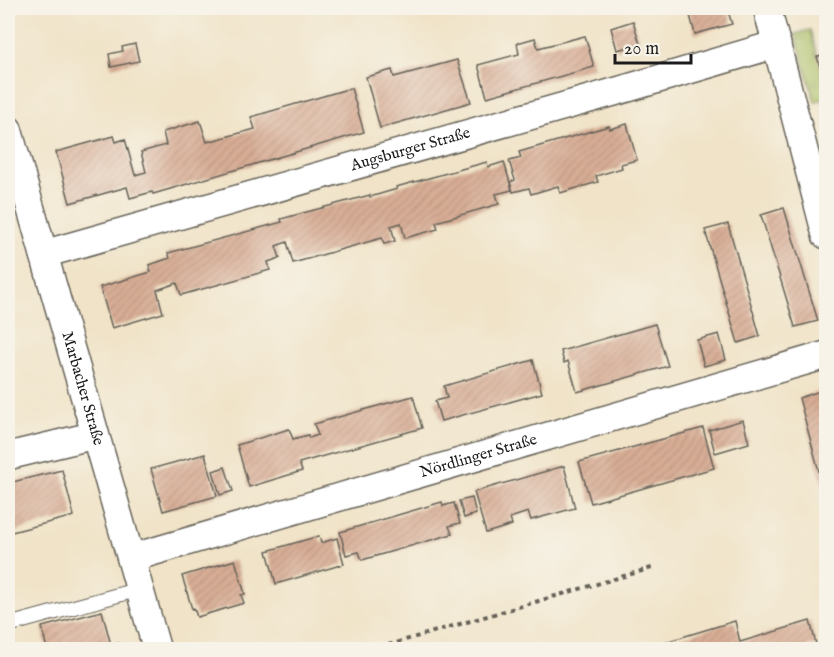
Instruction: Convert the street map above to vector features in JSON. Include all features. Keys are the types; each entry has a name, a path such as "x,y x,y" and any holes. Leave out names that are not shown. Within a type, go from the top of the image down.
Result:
{"street":[{"path":"767,8 826,235"},
{"name":"Augsburger Straße","path":"44,254 607,95 777,44"},
{"name":"Marbacher Straße","path":"8,129 157,650"},
{"name":"Nördlinger Straße","path":"131,558 826,355"},
{"path":"8,456 95,435"}],"lane":[{"path":"8,625 140,589"}],"path":[{"path":"371,650 655,567"}],"green space":[{"path":"810,30 826,86 826,98 815,102 795,34"}],"building":[{"path":"688,8 727,8 732,24 695,34"},
{"path":"633,21 640,44 617,50 611,28"},
{"path":"585,36 594,67 487,97 478,65 519,54 517,43 535,38 538,48"},
{"path":"135,44 139,61 111,67 109,54 123,51 122,47"},
{"path":"826,55 826,84 817,57"},
{"path":"457,60 471,102 380,128 366,77 392,70 394,77"},
{"path":"351,88 364,132 153,194 152,192 130,198 127,187 70,203 56,152 114,136 116,142 125,139 135,175 146,172 141,152 166,145 163,132 200,121 207,142 255,129 251,117"},
{"path":"627,124 637,160 621,164 622,168 596,176 598,182 560,193 558,186 531,194 529,188 513,192 510,182 515,180 509,161 521,158 519,152 609,126 610,129"},
{"path":"487,162 488,167 504,162 512,190 496,194 499,204 436,222 438,229 405,238 401,223 391,226 395,241 384,244 382,238 293,263 287,242 276,246 280,258 268,262 270,270 181,295 177,283 157,290 163,313 112,328 100,287 151,272 149,265 170,258 168,253"},
{"path":"784,208 818,321 795,327 761,215"},
{"path":"728,224 760,336 738,343 705,230"},
{"path":"655,324 668,366 577,392 568,361 564,363 561,351"},
{"path":"719,334 726,360 704,366 697,340"},
{"path":"533,360 542,393 441,421 435,401 447,398 444,386"},
{"path":"826,389 826,497 799,398"},
{"path":"413,396 422,428 299,463 302,471 249,487 237,445 289,429 293,439 308,435 309,438 318,435 314,424"},
{"path":"743,420 749,443 715,453 709,430"},
{"path":"703,428 714,468 591,503 579,462"},
{"path":"205,454 217,496 163,511 151,469"},
{"path":"564,466 575,508 531,520 528,512 510,518 512,525 486,533 474,492"},
{"path":"225,467 233,491 220,495 213,471"},
{"path":"62,470 74,516 8,533 8,483"},
{"path":"472,498 476,514 464,518 459,501"},
{"path":"442,502 443,506 454,503 460,523 449,526 452,534 362,560 359,552 346,555 340,532"},
{"path":"319,536 321,543 337,538 344,564 276,584 267,551"},
{"path":"235,560 245,594 241,595 244,603 197,617 194,608 192,609 182,576"},
{"path":"102,611 111,645 119,643 120,650 47,650 42,627"},
{"path":"735,621 740,642 810,621 816,644 797,650 639,650"}]}
